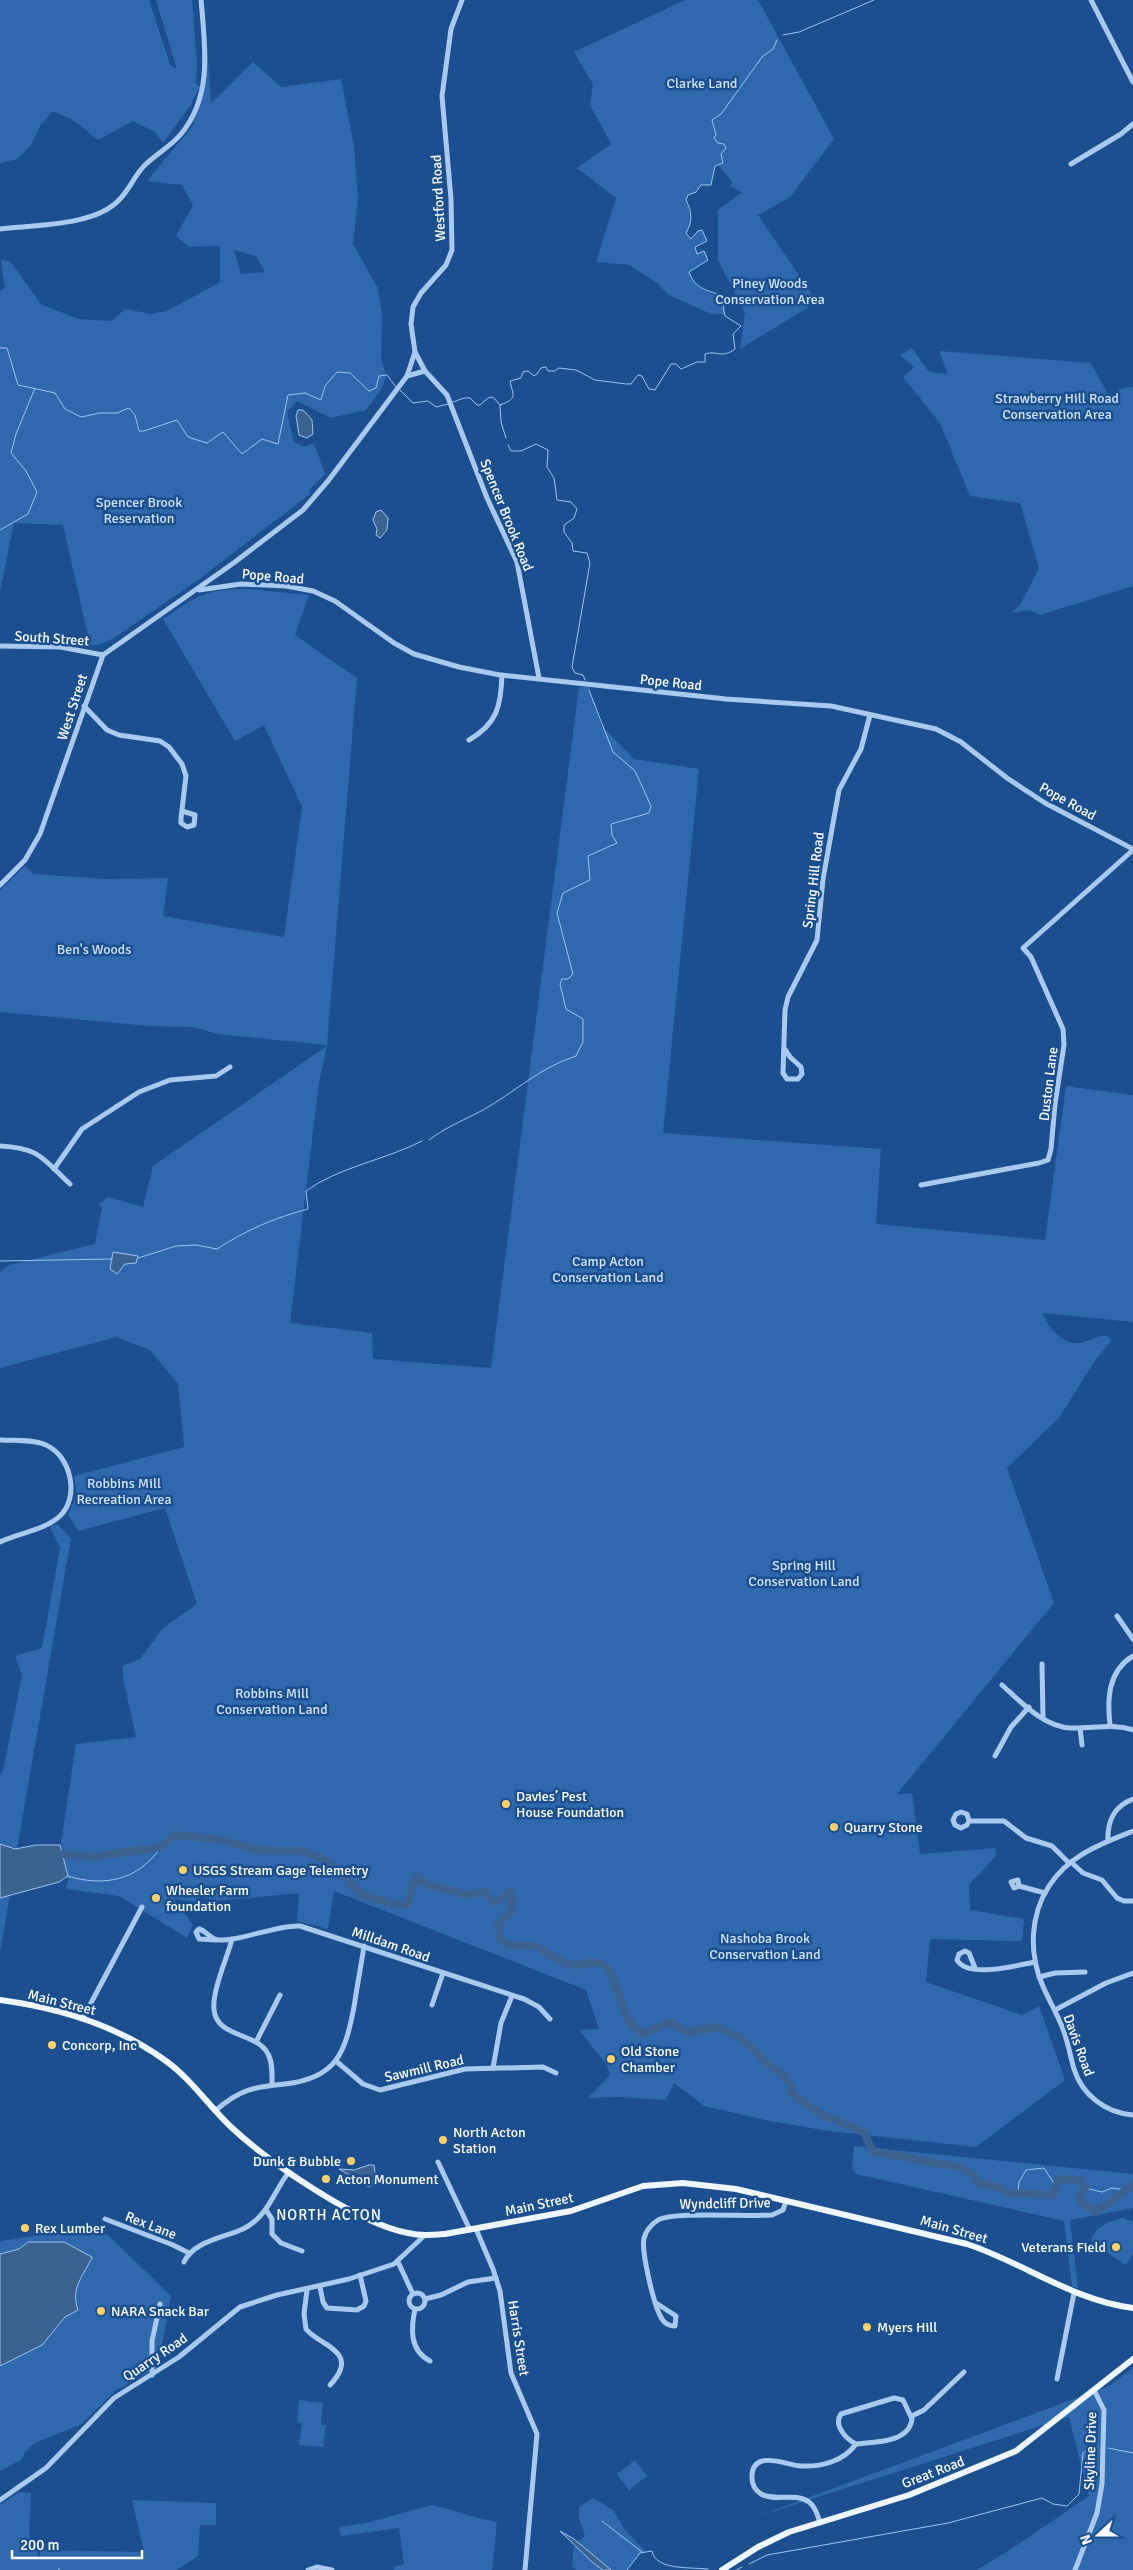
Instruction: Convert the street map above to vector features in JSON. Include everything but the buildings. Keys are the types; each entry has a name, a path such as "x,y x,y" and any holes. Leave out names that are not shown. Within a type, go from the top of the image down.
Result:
{"main road":[{"name":"Main Street","path":"0,2000 40,2006 83,2018 110,2029 164,2059 187,2079 248,2142 289,2172 324,2194 382,2225 407,2233 425,2236 473,2230 571,2212 643,2186 683,2183 706,2185 786,2201 967,2244 985,2250 1074,2293 1097,2301 1133,2308"},
{"name":"Great Road","path":"722,2570 767,2542 820,2522 908,2496 1008,2455 1056,2421 1133,2359"}],"street":[{"path":"0,229 79,220 108,208 118,202 140,170 182,134 199,103 205,83 206,59 200,0"},
{"name":"Westford Road","path":"215,577 312,501 407,376 415,352 411,324 413,307 421,292 446,265 452,246 450,180 442,96 450,34 462,0"},
{"path":"1091,0 1133,82"},
{"path":"1071,164 1121,134 1133,124"},
{"name":"Spencer Brook Road","path":"415,352 425,371 447,395 487,498 517,562 539,678"},
{"path":"407,376 425,371"},
{"path":"102,655 215,577 218,586"},
{"name":"Pope Road","path":"193,592 218,586 271,585 313,591 336,601 394,643 414,654 459,667 502,675 726,699 831,706 931,728 949,735 1007,778 1045,803 1133,849"},
{"name":"South Street","path":"0,646 52,646 95,652 102,655"},
{"name":"West Street","path":"0,885 23,862 40,834 102,655"},
{"path":"469,740 491,724 501,700 502,675"},
{"path":"84,706 107,730 118,735 160,741 169,747 185,772 182,811"},
{"name":"Spring Hill Road","path":"784,1048 790,1057 801,1067 802,1074 798,1079 790,1080 785,1077 782,1067 785,1010 788,998 817,940 820,928 823,879 839,790 860,749 870,715"},
{"name":"Duston Lane","path":"921,1184 1048,1160 1064,1045 1063,1029 1031,958 1023,948 1133,849"},
{"path":"54,1168 82,1129 139,1092 170,1080 216,1076 230,1067"},
{"path":"0,1146 24,1147 35,1151 70,1184"},
{"path":"0,1440 36,1442 52,1448 64,1463 72,1490 66,1508 56,1519 0,1542"},
{"path":"1116,1616 1133,1639"},
{"path":"1110,1725 1109,1694 1112,1680 1120,1667 1133,1656"},
{"path":"1042,1664 1043,1718"},
{"path":"1002,1685 1043,1718 1062,1728 1110,1725 1133,1730"},
{"path":"995,1756 1011,1727 1029,1707"},
{"path":"1080,1728 1082,1745"},
{"path":"1108,1841 1108,1828 1113,1815 1121,1805 1133,1799"},
{"path":"969,1821 1004,1821 1026,1838 1052,1846 1083,1874 1102,1880 1117,1898 1124,1901 1133,1900"},
{"name":"Davis Road","path":"1133,1831 1088,1850 1059,1872 1045,1893 1037,1914 1034,1930 1035,1962 1039,1977 1055,2010 1067,2040 1074,2068 1084,2088 1107,2108 1133,2115"},
{"path":"1019,1886 1045,1893"},
{"path":"83,2018 142,1907"},
{"name":"Milldam Road","path":"216,1940 292,1925 313,1929 512,1996 539,2007 550,2019"},
{"path":"232,1938 215,1996 215,2017 228,2030 256,2042 269,2056 272,2085"},
{"path":"216,2111 231,2098 249,2088 315,2078 336,2061 348,2037 364,1946"},
{"path":"975,1968 1004,1969 1035,1962"},
{"path":"1039,1977 1055,1973 1085,1972"},
{"path":"432,2005 443,1973"},
{"name":"Davis Road","path":"1055,2010 1106,1983 1133,1973"},
{"path":"256,2042 280,1995"},
{"path":"493,2068 501,2023 512,1996"},
{"name":"Sawmill Road","path":"336,2061 363,2084 380,2090 465,2069 543,2067 556,2072"},
{"name":"Harris Street","path":"438,2162 496,2278 503,2306 511,2373 536,2428 538,2440 525,2570"},
{"path":"184,2262 188,2253 245,2228 259,2218 289,2172"},
{"name":"Wyndcliff Drive","path":"656,2303 676,2316 675,2326 668,2325 662,2319 656,2303 648,2272 644,2238 649,2228 659,2219 677,2215 772,2215 783,2210 786,2201"},
{"path":"266,2210 272,2219 272,2234 276,2239 302,2251"},
{"name":"Rex Lane","path":"105,2219 173,2244 188,2253"},
{"name":"Quarry Road","path":"0,2500 46,2468 114,2398 180,2357 240,2307 268,2298 320,2287 398,2262 425,2236"},
{"path":"398,2262 413,2294"},
{"path":"320,2287 323,2302 327,2308 356,2310 364,2306 366,2301 360,2275"},
{"path":"425,2299 441,2295 468,2282 496,2278"},
{"path":"306,2290 304,2314 306,2329 329,2344 339,2358 339,2373 330,2386"},
{"path":"1057,2378 1074,2293"},
{"path":"413,2294 421,2294 425,2299"},
{"path":"413,2294 409,2302 415,2309"},
{"path":"415,2309 422,2307 425,2299"},
{"path":"152,2375 152,2341 160,2304"},
{"path":"415,2309 412,2326 413,2339 422,2355 430,2361"},
{"path":"912,2416 924,2410 964,2372"},
{"name":"Skyline Drive","path":"1075,2570 1097,2513 1102,2484 1104,2410 1094,2390"},
{"path":"820,2522 814,2507 807,2501 768,2496 760,2493 752,2483 754,2468 761,2462 770,2459 800,2466 833,2462 847,2455 856,2444 882,2441 899,2436 910,2427 912,2416 905,2402 897,2398 842,2413 838,2418 838,2425 856,2444"},
{"path":"308,2570 314,2567 328,2570"}],"green space":[{"path":"0,0 149,0 170,64 177,70 156,0 192,0 197,64 196,84 200,87 190,106 163,143 155,132 133,121 98,140 73,120 53,111 40,126 31,145 17,159 0,163"},
{"name":"Spencer Brook Reservation","path":"202,0 204,0 211,103 253,62 281,87 341,79 354,146 358,199 353,244 378,288 382,317 381,357 386,377 381,390 366,410 331,418 297,401 287,412 294,442 304,447 314,443 325,474 309,490 310,494 198,580 114,638 99,645 90,645 63,525 14,523 0,592 0,291 5,288 1,260 10,261 41,304 78,319 112,321 125,309 151,314 167,311 220,282 220,246 189,247 176,236 193,205 182,185 147,181 194,124 193,120 200,106 206,76 206,46","holes":["234,250 256,256 265,272 241,274"]},
{"name":"Clarke Land","path":"685,0 758,0 834,139 790,197 758,215 817,302 740,349 745,313 718,260 718,210 742,192 730,186 733,183 718,164 715,166 711,185 701,185 696,192 688,195 687,203 691,220 686,233 691,239 698,231 702,230 707,241 695,247 697,253 704,251 708,260 689,272 692,279 700,287 726,300 724,314 711,314 669,295 657,283 629,265 596,262 616,198 577,168 611,144 590,105 593,84 574,52"},
{"name":"Strawberry Hill Road Conservation Area","path":"912,348 929,372 948,374 939,351 1091,363 1112,401 1118,405 1119,389 1133,387 1133,586 1040,615 1030,610 1011,613 1020,605 1039,568 1020,503 970,496 940,423 903,377 914,367 900,355"},
{"name":"Ben's Woods","path":"249,589 309,595 295,635 357,678 327,1045 218,1034 193,1027 148,1026 0,1012 0,890 25,866 33,874 107,879 168,878 163,916 284,937 302,807 264,725 235,741 163,619 184,604 203,595 222,590"},
{"path":"579,687 589,687 601,725 634,759 699,769 663,1133 881,1149 876,1224 1045,1240 1066,1086 1133,1095 1133,1322 1042,1313 1049,1325 1064,1340 1077,1343 1107,1336 1111,1341 1094,1362 1059,1418 1007,1468 1054,1603 897,1794 912,1793 920,1854 995,1848 996,1856 969,1885 970,1910 1024,1919 1022,1941 930,1939 926,1982 1022,2015 1039,2006 1065,2080 976,2147 829,2131 769,2121 704,2106 674,2083 666,2100 619,2097 588,2098 610,2075 607,2065 579,2030 599,2029 586,1990 334,1891 328,1929 297,1921 299,1893 217,1901 200,1897 195,1902 174,1899 193,1925 187,1938 119,1896 66,1889 68,1881 60,1850 76,1744 136,1737 123,1678 123,1666 140,1659 163,1628 197,1604 165,1508 78,1531 68,1515 77,1494 74,1476 184,1447 178,1384 150,1350 116,1337 0,1368 0,1272 9,1265 95,1244 102,1207 98,1204 109,1197 143,1207 153,1166 327,1046 319,1082 290,1323 372,1333 373,1359 491,1368"},
{"path":"57,1524 71,1538 17,1849 15,1849 0,1844 0,1774 3,1771 22,1675 15,1656 42,1648 60,1548 50,1527"},
{"path":"10,1894 0,1952 0,1898"},
{"path":"854,2146 1133,2174 1133,2208 1070,2220 1078,2289 1072,2286 1064,2221 856,2174 852,2169"},
{"name":"Veterans Field","path":"1123,2218 1133,2222 1133,2253 1128,2263 1124,2264 1091,2241 1095,2232 1103,2225"},
{"path":"97,2227 109,2236 171,2296 158,2367 115,2391 82,2424 35,2443 26,2451 21,2460 0,2471 0,2241"},
{"path":"1133,2368 1133,2570 977,2570 1089,2496 1069,2417 753,2518 1109,2386"},
{"path":"299,2400 323,2403 321,2425 326,2425 323,2447 299,2445 302,2423 297,2422"},
{"path":"635,2460 647,2476 629,2490 617,2474"},
{"path":"19,2492 31,2493 29,2533 39,2558 41,2550 144,2552 132,2500 216,2503 216,2525 200,2525 198,2556 177,2570 0,2570 0,2505"},
{"path":"593,2498 613,2510 625,2530 646,2552 640,2553 627,2570 611,2570 578,2542 585,2536 579,2519 579,2507"},
{"path":"432,2505 497,2522 492,2570 394,2570 394,2567 404,2564 399,2528 341,2536 339,2527 366,2523"},
{"path":"574,2546 603,2570 576,2570 572,2566"}],"shaded area":[{"path":"298,410 303,410 312,420 313,434 307,438 299,435 296,416"},
{"path":"381,510 388,518 387,530 380,538 376,535 377,529 373,520 376,512"},
{"path":"113,1252 138,1256 136,1263 125,1264 117,1274 110,1269"},
{"path":"0,1844 15,1849 36,1845 60,1845 68,1876 59,1882 0,1898"},
{"path":"374,2165 375,2173 372,2185 369,2187 339,2169 354,2170"},
{"path":"28,2242 64,2242 92,2257 77,2288 76,2302 78,2310 65,2317 42,2345 0,2366 0,2254 19,2249"},
{"path":"560,2531 574,2539 611,2570 603,2570 592,2562"}],"waterway":[{"path":"783,35 799,32 874,0"},
{"path":"453,402 470,398 477,405 480,405 488,398 493,397 500,405 510,400 513,396 510,381 521,378 523,372 528,371 534,376 541,368 546,367 548,371 555,371 559,368 576,370 595,380 626,384 631,384 638,375 642,376 649,389 655,390 671,364 676,364 681,369 697,362 705,362 705,354 723,354 735,349 733,334 741,326 725,316 723,307 726,300 718,294 697,285 689,272 708,260 704,251 697,254 695,247 707,241 702,230 698,231 691,239 686,233 691,216 686,200 688,195 696,192 701,185 711,185 715,166 723,163 721,154 726,148 724,144 718,143 714,138 716,135 712,120 721,114 762,57 773,49 777,40"},
{"path":"0,348 7,348 18,385 55,393 65,409 81,417 100,413 117,413 129,408 135,415 139,431 177,420 188,437 207,443 223,432 242,454 262,439 278,444 288,395 305,393 321,400 325,386 337,372 350,373 369,391 376,388 379,376 387,375 396,387"},
{"path":"0,530 28,514 37,492 26,471 11,453 16,434 35,388"},
{"path":"399,389 413,403 428,401 436,407 448,404"},
{"path":"500,405 501,422 506,438"},
{"path":"508,445 511,451 521,451 536,444 548,450 547,467 554,478 557,500 571,502 577,509 574,518 564,525 564,532 572,543 573,551 587,553 590,563 572,667 575,673 583,675 585,680"},
{"path":"429,1140 449,1127 495,1103 550,1067 576,1056 583,1042 583,1019 566,1009 560,984 562,979 568,979 573,974 557,913 563,893 590,880 588,856 617,843 612,835 611,824 649,813 651,806 635,771 613,752 589,690"},
{"path":"138,1258 176,1246 196,1245 217,1249 261,1225 308,1209 306,1191 319,1183 422,1141"},
{"path":"0,1261 112,1259"},
{"path":"53,1858 63,1854 93,1857 161,1847 174,1835 223,1840 256,1850 302,1851 327,1861 363,1895 397,1905 408,1904 414,1880 417,1877 428,1885 468,1895 484,1892 495,1902 510,1892 513,1899 511,1912 498,1924 500,1938 506,1944 533,1946 569,1964 600,1963 607,1968 612,1976 629,2021 643,2034 670,2022 687,2032 718,2027 737,2036 754,2049 765,2062 784,2076 791,2085 792,2094 823,2115 864,2132 872,2151 962,2168 973,2175 978,2183 997,2187 1009,2193 1053,2195 1059,2179 1080,2180 1085,2188 1079,2195 1082,2203 1096,2212 1133,2185"},
{"path":"67,1876 94,1881 107,1881 119,1878 131,1874 142,1867 161,1847"},
{"path":"1018,2195 1019,2182 1026,2170 1044,2168 1055,2185"},
{"path":"1085,2188 1102,2192 1112,2188 1126,2190"},
{"path":"749,2564 767,2555 948,2523 1042,2498 1053,2504 1067,2506 1079,2494 1083,2453 1091,2447 1098,2448"},
{"path":"1108,2448 1133,2453"},
{"path":"602,2521 642,2552"},
{"path":"627,2570 640,2553 652,2551 659,2562 666,2565 708,2569"},
{"path":"736,2570 742,2567"}],"place":[{"name":"Davies’ Pest House Foundation","path":"506,1804"},
{"name":"Quarry Stone","path":"834,1827"},
{"name":"USGS Stream Gage Telemetry","path":"183,1870"},
{"name":"Wheeler Farm foundation","path":"156,1898"},
{"name":"Concorp, Inc","path":"52,2045"},
{"name":"Old Stone Chamber","path":"611,2059"},
{"name":"North Acton Station","path":"443,2140"},
{"name":"Dunk & Bubble","path":"351,2161"},
{"name":"Acton Monument","path":"326,2179"},
{"name":"Rex Lumber","path":"25,2228"},
{"name":"Veterans Field","path":"1116,2247"},
{"name":"NARA Snack Bar","path":"101,2311"},
{"name":"Myers Hill","path":"867,2327"}],"district":[{"name":"NORTH ACTON","path":"329,2215"}],"park label":[{"name":"Piney Woods Conservation Area","path":"770,292"},
{"name":"Camp Acton Conservation Land","path":"608,1269"},
{"name":"Robbins Mill Recreation Area","path":"124,1492"},
{"name":"Spring Hill Conservation Land","path":"804,1574"},
{"name":"Robbins Mill Conservation Land","path":"272,1702"},
{"name":"Nashoba Brook Conservation Land","path":"765,1946"}]}
